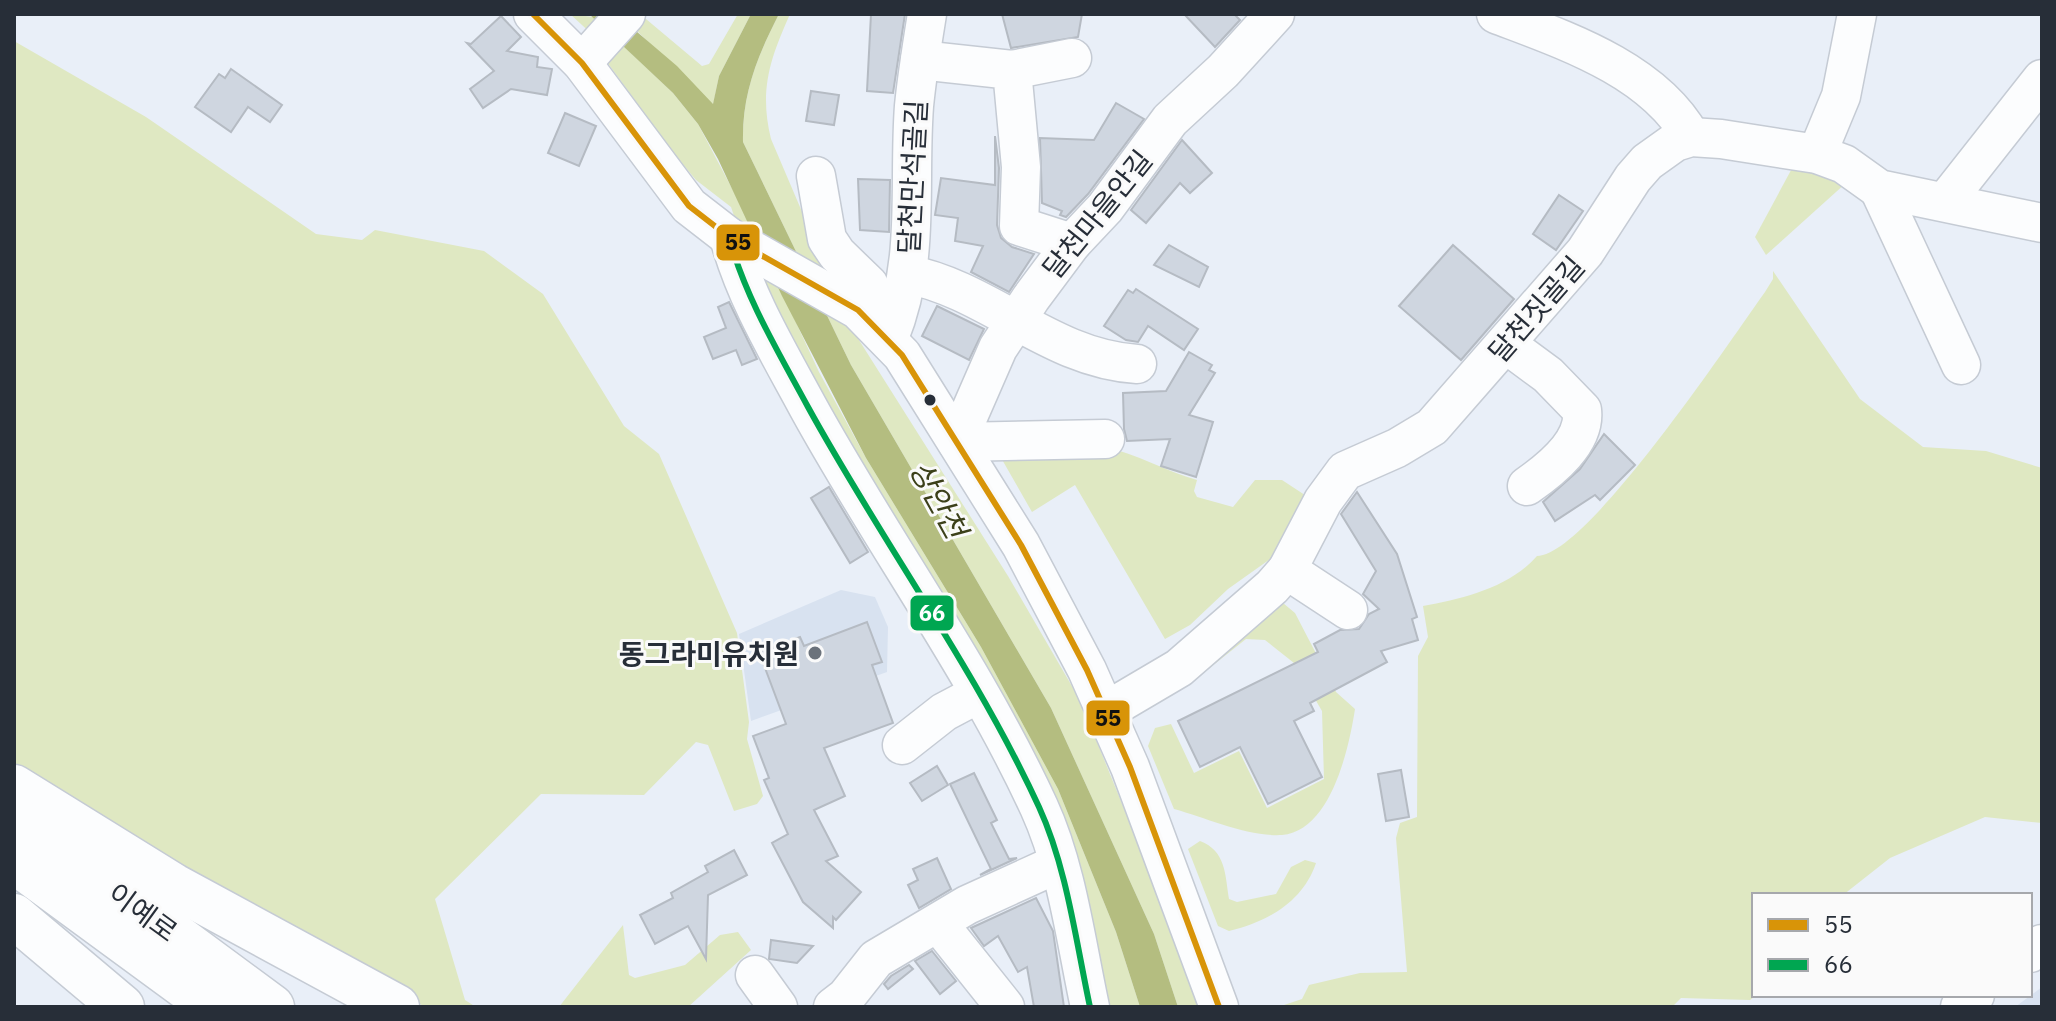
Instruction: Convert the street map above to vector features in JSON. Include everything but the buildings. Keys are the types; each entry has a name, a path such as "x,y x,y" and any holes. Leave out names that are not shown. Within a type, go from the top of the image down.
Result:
{"highway":[{"path":"14,787 174,886 397,1007"},
{"name":"이예로","path":"14,817 272,1007"},
{"name":"이예로","path":"14,861 213,1007"},
{"path":"14,916 122,1007"}],"street":[{"path":"533,14 591,54 669,183 689,206 735,240 842,300 889,338"},
{"path":"591,54 626,14"},
{"name":"달천만석골길","path":"889,338 907,274 914,219 914,108 927,14"},
{"name":"달천마을안길","path":"957,442 991,362 1016,321 1072,243 1105,208 1170,120 1223,71 1275,14"},
{"path":"1496,14 1574,44 1629,76 1656,96 1691,137 1817,154 1844,164 1879,189 2042,223"},
{"path":"1817,154 1841,96 1857,14"},
{"path":"920,60 1012,70 1072,58"},
{"path":"1012,70 1021,167 1019,226 1072,243"},
{"path":"1945,202 2042,79"},
{"name":"달천짓골길","path":"1106,711 1179,668 1287,570 1323,501 1345,471 1397,448 1432,427 1585,252 1633,178 1660,152 1691,137"},
{"path":"816,176 827,239 837,254 869,285 889,338 957,442 1049,596 1106,711 1219,1007"},
{"path":"1879,189 1961,365"},
{"path":"735,240 745,283 795,382 978,694 1039,808 1057,864 1090,1007"},
{"path":"907,274 942,285 1057,344 1119,363 1137,364"},
{"path":"1506,344 1548,375 1582,410 1582,422 1562,458 1527,486"},
{"path":"957,442 1105,439"},
{"path":"1287,570 1348,610"},
{"path":"902,745 944,712 978,694"},
{"path":"833,1007 846,997 876,959 1021,878 1057,864"},
{"path":"938,923 1005,1007"},
{"path":"755,975 778,1007"}],"shaded area":[{"path":"570,14 593,17 673,93 698,124 747,217 819,372 866,458 981,647 1058,789 1116,932 1140,1007 1099,1007 1084,938 756,280 731,207 696,180 675,155 604,58 607,48"},
{"path":"589,14 616,14 677,66 713,104 719,76 751,14 779,14 752,76 745,108 743,142 851,365 1051,708 1154,934 1178,1007 1140,1007 1116,932 1058,789 981,647 866,458 698,124 673,93"},
{"path":"640,14 702,66 709,64 738,14 751,14 719,76 713,105 634,28"},
{"path":"779,14 790,14 768,75 766,105 771,139 852,329 1008,576 1080,700 1161,900 1198,1007 1178,1007 1154,934 1051,708 851,365 743,142 745,108 752,76"},
{"path":"14,41 146,117 316,234 362,240 375,230 484,251 543,294 624,426 659,454 737,633 749,722 747,739 763,796 757,804 734,811 708,745 696,742 644,795 541,794 435,899 465,1000 476,1007 425,1007 14,767"},
{"path":"1796,161 1846,183 1766,255 1755,237"},
{"path":"1773,271 1860,399 1923,447 1986,451 2042,468 2042,823 1985,817 1890,858 1846,893 1752,893 1754,997 1750,1000 1681,998 1672,1007 1278,1007 1302,999 1309,985 1360,973 1407,972 1396,838 1400,823 1417,817 1418,656 1428,637 1423,606 1454,600 1500,584 1537,556 1560,547 1589,521 1622,485 1692,396 1773,279"},
{"path":"1104,447 1197,480 1194,491 1197,497 1233,507 1255,480 1282,480 1314,501 1273,557 1228,589 1190,625 1165,639 1075,485 1032,512 1000,456"},
{"name":"동그라미유치원","path":"841,590 875,597 888,627 887,672 751,721 739,634"},
{"path":"1283,603 1295,613 1336,692 1355,709 1342,765 1325,804 1299,830 1282,835 1242,830 1174,809 1148,746 1155,728 1171,724 1194,773 1239,751 1267,808 1324,779 1322,711 1294,663 1265,640 1246,639 1187,686 1163,696"},
{"path":"1200,841 1209,845 1220,857 1229,899 1237,902 1276,894 1291,867 1305,860 1316,863 1302,889 1282,908 1257,922 1229,931 1218,926 1188,849"},
{"path":"623,925 629,975 635,978 685,965 720,935 738,932 751,950 688,1007 559,1007"},
{"path":"2042,987 2042,1007 2015,1007 2032,997"}],"transit line":[{"name":"55","path":"533,14 582,63 689,206 729,237 858,310 902,355 1021,545 1087,670 1130,767 1219,1007"},
{"name":"66","path":"729,237 753,303 786,366 986,705 1039,807 1064,880 1090,1007"}],"place":[{"name":"동그라미유치원","path":"815,653"}],"water label":[{"name":"상안천","path":"939,499"}]}
